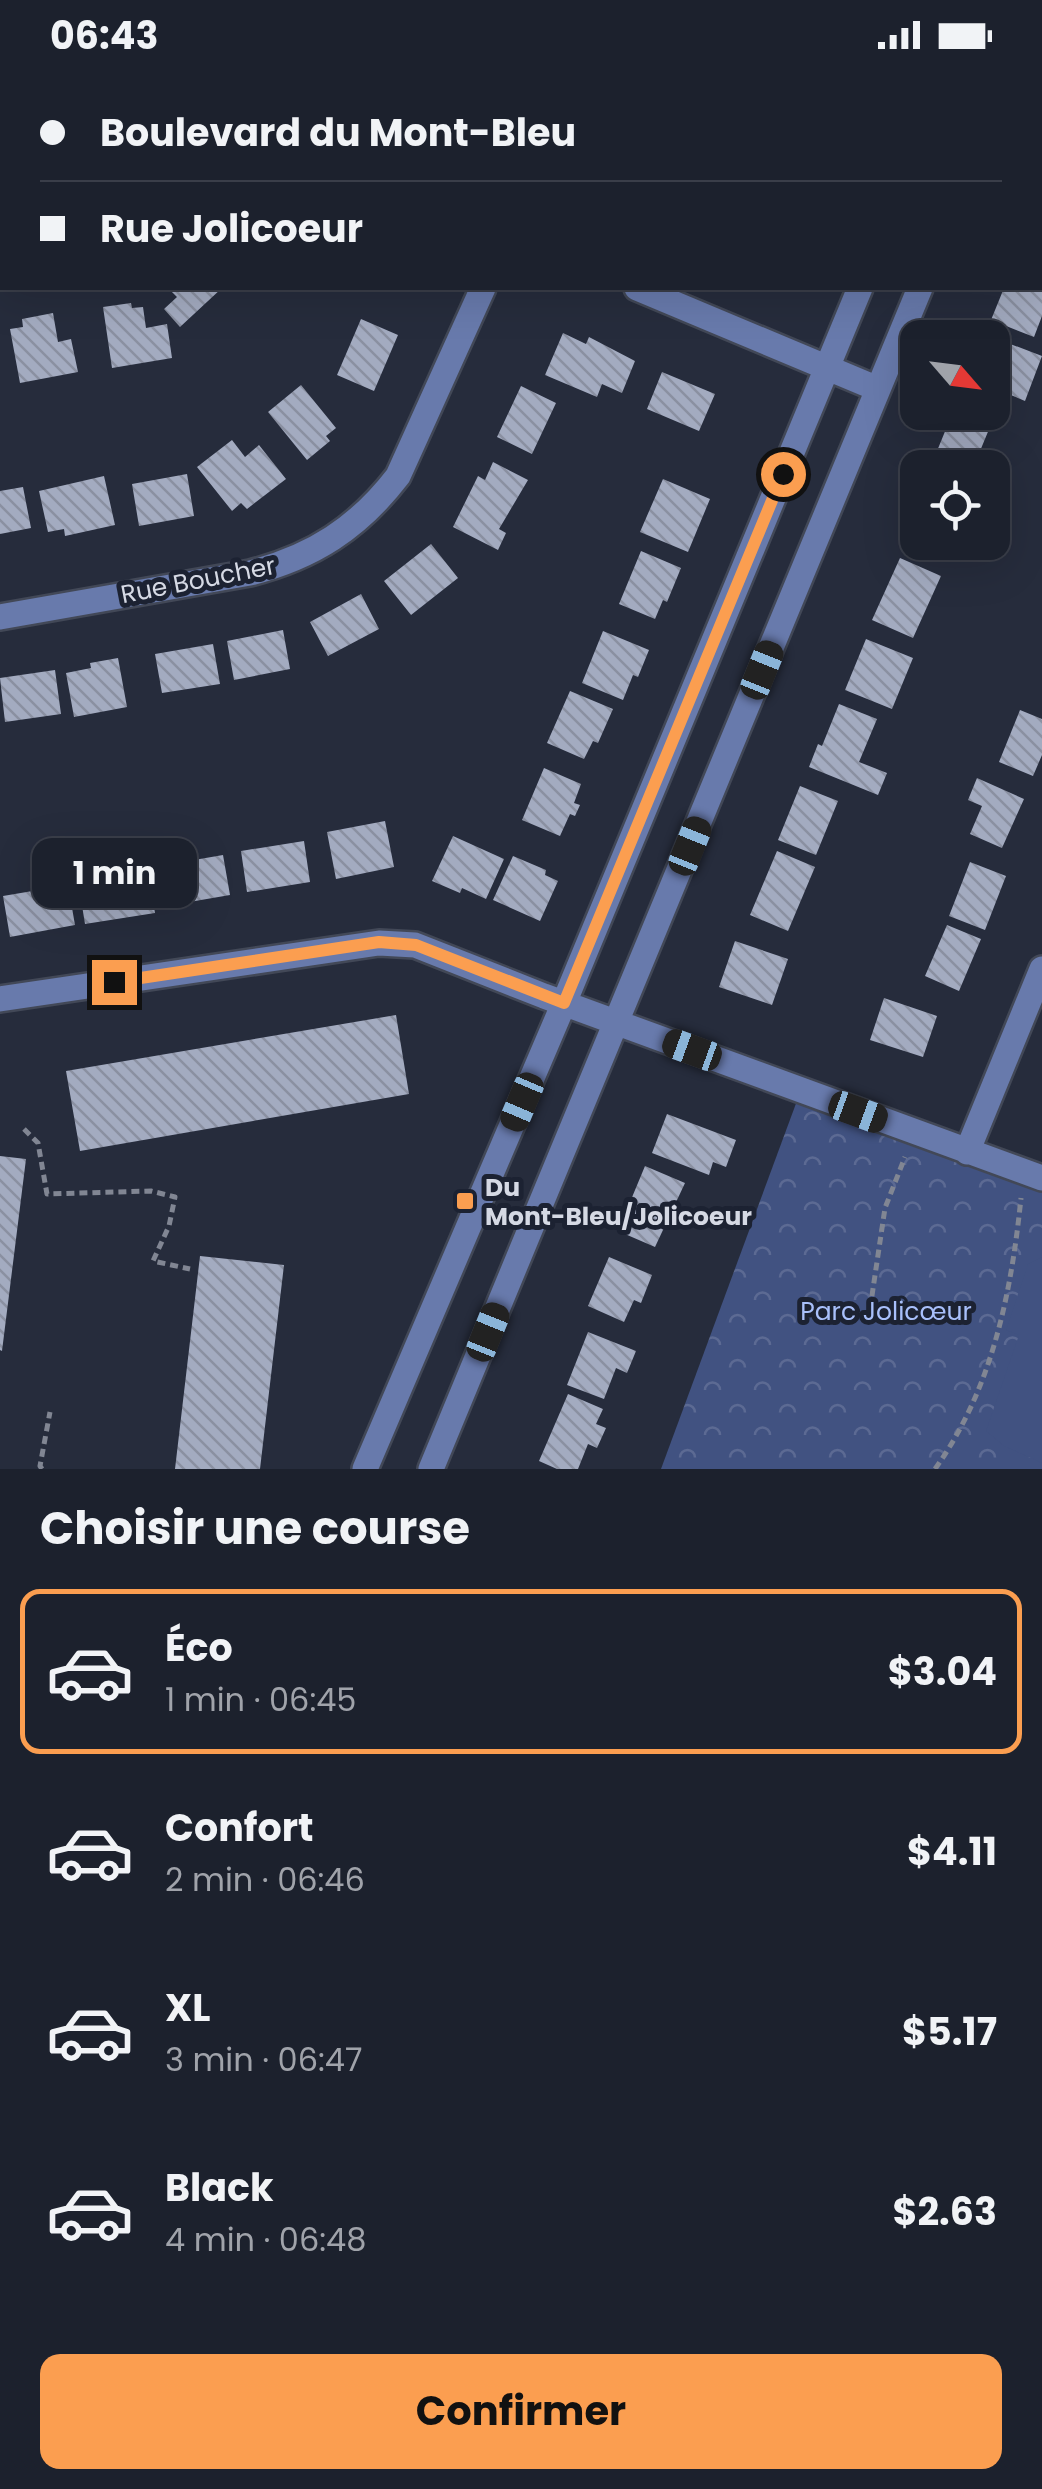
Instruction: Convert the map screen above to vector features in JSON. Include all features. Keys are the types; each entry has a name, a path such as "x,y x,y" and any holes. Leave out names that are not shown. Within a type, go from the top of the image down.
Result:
{"street":[{"name":"Rue Boucher","path":"0,616 250,574 282,565 334,539 378,502 398,476 483,290"},
{"path":"642,290 878,389"},
{"path":"364,1469 564,1003 859,290"},
{"path":"431,1469 919,290"},
{"path":"0,999 379,942 416,945 1042,1178"},
{"path":"966,1152 1042,969"}],"path":[{"path":"24,1130 38,1144 47,1194 150,1192 175,1198 169,1226 154,1261 190,1269"},
{"path":"870,1309 885,1208 914,1132"},
{"path":"934,1469 955,1441 995,1348 1016,1249 1021,1198"},
{"path":"42,1469 50,1412"}],"green space":[{"name":"Parc Jolicœur","path":"801,1090 1042,1178 1042,1469 661,1469"},
{"path":"1042,1257 1042,1463 1004,1446 986,1431 1019,1335 1006,1330 1028,1264"}],"building":[{"path":"170,290 220,290 180,327 164,309 177,297"},
{"path":"1003,290 1042,290 1042,316 1034,337 1010,328 1010,320 991,320"},
{"path":"131,303 132,308 143,307 146,328 167,324 172,358 112,368 103,307"},
{"path":"53,313 58,342 71,339 78,372 20,383 10,329 23,327 22,319"},
{"path":"361,319 398,335 374,391 337,375"},
{"path":"563,333 586,344 589,337 635,361 622,393 602,384 597,397 545,375"},
{"path":"1010,344 1042,356 1025,401 1010,395"},
{"path":"662,372 715,394 699,431 647,409"},
{"path":"301,385 336,428 326,436 330,441 307,460 268,412"},
{"path":"521,386 556,403 532,454 497,437"},
{"path":"946,430 989,430 980,450 937,450"},
{"path":"232,440 245,457 259,445 286,479 247,509 241,503 232,511 197,467"},
{"path":"493,462 528,480 499,529 506,533 498,550 453,527 478,476 485,480"},
{"path":"187,474 194,516 139,526 132,484"},
{"path":"104,476 115,525 65,536 64,529 48,532 39,491"},
{"path":"663,479 710,499 688,552 640,532"},
{"path":"23,487 31,528 0,534 0,491"},
{"path":"431,544 458,578 411,615 384,581"},
{"path":"641,551 681,568 655,619 619,604"},
{"path":"900,558 941,576 913,638 872,620"},
{"path":"361,594 379,629 328,656 310,622"},
{"path":"283,630 290,669 234,680 227,641"},
{"path":"603,631 649,650 623,700 582,683"},
{"path":"866,639 913,658 892,709 845,690"},
{"path":"213,644 220,684 162,693 155,654"},
{"path":"118,658 127,707 74,717 66,673"},
{"path":"55,670 61,714 5,722 0,678"},
{"path":"570,691 613,709 598,743 593,741 584,759 547,743"},
{"path":"839,704 877,719 859,762 887,773 878,795 809,767"},
{"path":"1020,710 1042,719 1042,755 1033,776 999,762"},
{"path":"544,768 581,784 574,803 580,805 575,816 570,814 560,836 522,820"},
{"path":"977,778 1024,799 1002,848 970,834 982,806 968,800"},
{"path":"800,786 838,801 816,855 778,840"},
{"path":"385,821 394,867 336,879 327,832"},
{"path":"453,836 504,859 486,899 432,881"},
{"path":"304,841 310,882 247,892 241,851"},
{"path":"177,849 179,859 223,855 230,895 172,905 163,851"},
{"path":"777,851 815,867 788,931 750,915"},
{"path":"513,856 546,870 545,875 558,881 540,921 493,900"},
{"path":"970,862 1006,876 985,930 949,916"},
{"path":"147,865 155,913 85,924 78,881"},
{"path":"68,885 75,925 10,937 3,896"},
{"path":"947,925 981,939 959,991 925,976"},
{"path":"735,941 788,959 772,1005 719,987"},
{"path":"884,998 937,1016 923,1057 870,1040"},
{"path":"396,1015 409,1094 80,1151 66,1071"},
{"path":"667,1114 736,1140 726,1167 713,1162 709,1175 652,1153"},
{"path":"0,1156 26,1159 2,1351 0,1350"},
{"path":"645,1166 685,1183 655,1247 618,1231"},
{"path":"200,1256 284,1265 260,1469 175,1469"},
{"path":"609,1257 652,1275 641,1303 634,1300 624,1322 588,1306"},
{"path":"588,1332 636,1351 627,1373 616,1368 604,1399 567,1385"},
{"path":"568,1394 603,1409 596,1424 606,1428 597,1448 588,1444 578,1469 557,1469 539,1461"}],"place":[{"name":"Du Mont-Bleu/Jolicoeur","path":"465,1201"}],"route":[{"path":"114,982 379,942 416,945 564,1003 783,474"}]}
